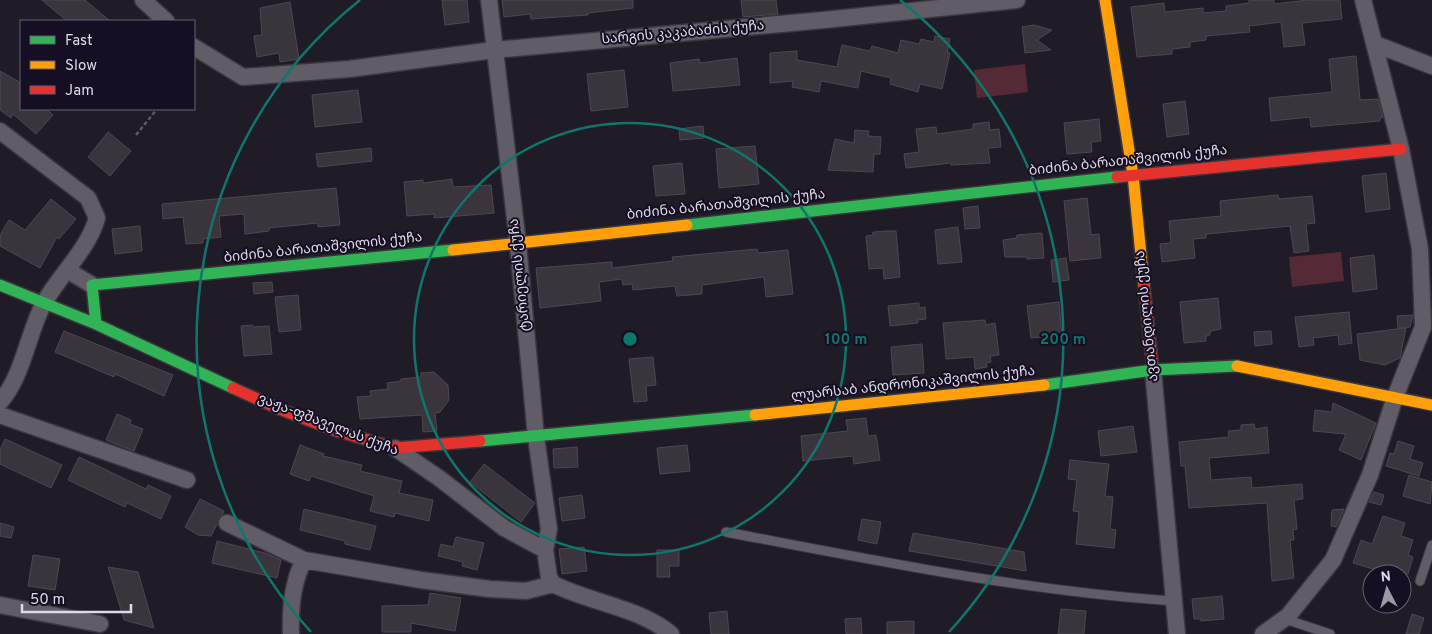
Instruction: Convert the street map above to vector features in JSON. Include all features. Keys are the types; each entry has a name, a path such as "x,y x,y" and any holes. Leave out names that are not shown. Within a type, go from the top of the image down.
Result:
{"street":[{"path":"144,0 165,20"},
{"name":"ტარიელის ქუჩა","path":"489,0 518,244 536,437 548,529 545,550"},
{"name":"სარგის კაკაბაძის ქუჩა","path":"195,48 243,77 349,69 494,50 824,20 1017,0"},
{"name":"ავთანდილის ქუჩა","path":"1105,0 1133,175 1177,634"},
{"path":"1263,634 1285,619 1333,560 1370,475 1395,397 1423,327 1426,250 1363,0"},
{"path":"1374,44 1432,66"},
{"path":"0,131 88,198 97,218 93,232 44,303 11,385 0,402"},
{"name":"ბიძინა ბარათაშვილის ქუჩა","path":"92,286 518,244 1133,175 1401,149"},
{"path":"67,270 92,286 96,324"},
{"name":"ვაჟა-ფშაველას ქუჩა","path":"0,286 96,324 277,408 337,431 395,448 439,478 504,528 545,550"},
{"name":"ლუარსაბ ანდრონიკაშვილის ქუჩა","path":"395,448 536,437 997,391 1153,370 1241,366 1432,405"},
{"path":"0,416 188,480"},
{"path":"227,523 304,560 421,580 490,589 526,591 553,584 632,612 658,624 672,634"},
{"path":"545,550 549,577 553,584"},
{"path":"290,634 290,614 296,575 304,560"},
{"path":"0,605 100,624"}],"lane":[{"path":"726,532 987,581 1128,598 1174,601"},
{"path":"1420,580 1432,545"},
{"path":"1285,619 1330,634"}],"path":[{"path":"136,135 156,110"}],"shaded area":[{"path":"1025,64 1028,92 977,98 974,70"},
{"path":"1341,252 1344,281 1292,287 1289,257"}],"building":[{"path":"42,0 85,0 109,20 66,20"},
{"path":"442,0 467,0 469,22 445,25"},
{"path":"502,0 633,0 633,8 588,13 588,15 531,19 530,14 504,17"},
{"path":"741,0 776,0 778,14 743,17"},
{"path":"1249,0 1274,0 1274,4 1308,0 1340,0 1342,19 1302,23 1305,45 1284,47 1281,22 1249,26 1250,32 1206,36 1206,40 1190,42 1190,47 1172,49 1172,54 1137,57 1131,7 1164,3 1165,12 1203,8 1203,13 1226,11 1226,6 1249,3"},
{"path":"290,2 299,59 280,62 279,53 257,57 254,36 262,35 260,8"},
{"path":"1034,25 1052,30 1037,40 1051,50 1025,53 1022,27"},
{"path":"935,36 950,39 947,53 950,53 942,89 920,84 918,92 890,84 891,78 861,71 858,88 821,81 819,92 792,87 793,81 770,83 770,53 797,51 797,60 837,67 842,45 870,51 872,46 898,53 901,40 919,44 921,39 934,42"},
{"path":"1356,56 1360,100 1378,99 1383,117 1380,118 1380,121 1311,127 1310,117 1271,121 1269,98 1332,92 1329,59"},
{"path":"737,58 740,85 673,91 670,63 699,59 700,63"},
{"path":"624,70 628,107 591,111 587,74"},
{"path":"0,71 20,82 20,110 47,110 53,115 36,134 13,114 11,118 0,110"},
{"path":"358,90 362,122 315,127 312,95"},
{"path":"1185,101 1189,134 1167,137 1163,104"},
{"path":"1099,119 1101,141 1091,142 1092,152 1067,154 1064,123"},
{"path":"989,122 990,130 999,129 1001,147 988,148 990,163 951,165 951,163 906,168 904,154 919,152 916,129 936,127 937,134 973,129 973,124"},
{"path":"703,126 704,138 680,140 679,129"},
{"path":"855,130 869,131 868,136 881,137 880,154 874,154 873,172 828,170 835,139 854,143"},
{"path":"108,132 131,151 110,176 88,157"},
{"path":"755,146 759,184 719,188 716,149"},
{"path":"371,148 372,161 318,167 316,154"},
{"path":"682,163 685,194 656,196 653,166"},
{"path":"1386,173 1390,209 1366,212 1362,176"},
{"path":"452,179 453,187 491,185 494,213 434,218 434,214 407,216 404,182 423,180 423,183"},
{"path":"336,188 340,225 318,227 318,223 269,228 269,231 245,234 244,214 219,216 221,237 203,239 203,243 186,244 183,217 163,219 162,204"},
{"path":"1278,195 1279,199 1312,196 1315,223 1306,224 1309,251 1294,253 1290,226 1206,234 1206,238 1193,239 1195,258 1162,262 1160,244 1171,243 1169,221 1221,216 1220,201"},
{"path":"1087,198 1091,235 1099,234 1101,258 1070,261 1064,201"},
{"path":"51,199 76,219 59,239 57,237 40,268 0,246 0,235 9,220 25,230"},
{"path":"978,206 980,228 965,229 963,208"},
{"path":"140,226 142,251 115,254 112,229"},
{"path":"958,227 962,262 938,264 935,230"},
{"path":"896,231 900,277 884,279 883,268 869,269 866,236 873,235 873,232"},
{"path":"1042,233 1044,258 1005,257 1003,240 1017,238 1017,235"},
{"path":"757,249 758,253 788,250 793,294 766,297 764,277 702,285 702,294 677,296 675,286 633,290 632,284 623,285 622,279 599,282 601,301 540,308 536,268 612,262 612,268 673,261 672,257"},
{"path":"1374,255 1377,289 1353,292 1350,258"},
{"path":"1066,258 1069,280 1053,282 1051,260"},
{"path":"272,282 273,292 254,294 253,283"},
{"path":"298,295 301,330 279,332 275,297"},
{"path":"1218,298 1221,329 1210,331 1210,335 1206,336 1206,341 1184,343 1180,302"},
{"path":"1059,302 1062,335 1031,338 1027,306"},
{"path":"919,303 919,308 925,307 926,319 917,320 918,323 890,326 888,306"},
{"path":"1349,312 1352,343 1339,345 1338,335 1313,338 1314,345 1299,347 1295,317"},
{"path":"1413,315 1410,327 1406,328 1400,358 1385,365 1360,360 1357,334 1405,328 1398,328 1397,316"},
{"path":"985,320 986,325 995,323 999,355 990,356 991,362 986,363 987,367 975,369 974,357 946,359 943,323"},
{"path":"252,325 253,327 269,326 272,354 244,356 241,326"},
{"path":"64,331 173,375 164,396 115,374 114,377 55,352"},
{"path":"1271,331 1272,344 1255,346 1254,332"},
{"path":"922,344 924,373 893,375 891,347"},
{"path":"653,357 656,385 646,386 647,401 634,402 629,359"},
{"path":"434,372 448,385 449,400 440,412 435,413 437,431 423,432 422,415 360,419 357,397 371,396 370,391 388,389 387,383 401,381 401,379 421,377 421,373"},
{"path":"1333,403 1376,423 1361,460 1339,450 1346,434 1313,431 1315,410 1332,412"},
{"path":"117,414 131,420 130,424 143,429 134,451 106,440"},
{"path":"866,418 868,436 876,435 880,460 854,464 853,456 803,461 801,436 848,431 846,420"},
{"path":"1254,424 1255,429 1267,427 1269,453 1209,458 1211,480 1251,477 1252,488 1302,484 1303,499 1294,500 1297,529 1293,530 1294,540 1290,540 1294,578 1272,581 1267,503 1189,508 1185,466 1181,466 1179,442 1229,437 1228,431 1241,430 1241,425"},
{"path":"1133,426 1137,452 1101,456 1098,431"},
{"path":"5,439 62,465 51,488 0,464 0,450"},
{"path":"1398,441 1414,446 1410,459 1423,463 1419,476 1386,466 1390,453 1394,454"},
{"path":"300,445 324,454 323,456 362,465 360,471 402,481 399,493 433,500 429,521 395,513 394,517 370,511 374,496 311,476 309,481 290,474"},
{"path":"687,445 690,471 660,474 657,448"},
{"path":"577,447 578,467 554,468 553,449"},
{"path":"79,457 146,489 148,485 171,496 161,519 127,503 125,507 68,480"},
{"path":"1070,460 1109,464 1105,496 1113,497 1110,529 1116,530 1114,548 1076,544 1079,512 1073,511 1077,480 1068,479"},
{"path":"484,464 535,503 521,522 470,482"},
{"path":"1409,475 1432,482 1430,504 1403,496"},
{"path":"1374,492 1384,495 1381,505 1369,502"},
{"path":"582,495 585,518 562,521 559,498"},
{"path":"200,499 224,511 211,536 198,535 185,527"},
{"path":"304,509 376,526 370,550 345,544 345,541 300,530"},
{"path":"1344,509 1336,527 1331,526 1332,510"},
{"path":"1383,516 1405,523 1401,536 1413,540 1408,555 1413,557 1411,564 1362,564 1362,566 1353,563 1361,540 1372,544"},
{"path":"862,519 881,522 877,544 858,540"},
{"path":"0,523 14,527 11,538 0,536"},
{"path":"913,533 1024,552 1026,571 909,551"},
{"path":"456,537 484,543 477,570 462,566 463,562 438,556 441,544 453,547"},
{"path":"217,541 265,553 281,560 277,578 212,563"},
{"path":"584,547 587,571 562,574 559,549"},
{"path":"657,550 679,550 679,566 669,566 670,577 657,577"},
{"path":"33,555 60,559 55,590 28,586"},
{"path":"108,567 138,572 154,628 124,620"},
{"path":"430,593 461,598 455,631 411,623 411,632 382,632 382,606 428,605"},
{"path":"1222,596 1224,619 1201,621 1201,619 1194,619 1192,599"},
{"path":"1061,609 1086,611 1084,634 1058,634"},
{"path":"727,611 729,634 711,634 709,613"},
{"path":"1412,614 1424,618 1419,634 1406,634"},
{"path":"861,618 862,634 846,634 845,619"},
{"path":"914,621 914,634 887,634 887,622"}],"traffic: fast":[{"path":"687,225 1117,177"},
{"path":"96,324 92,285 453,250"},
{"path":"0,285 96,324 233,388"},
{"path":"1044,385 1153,370 1237,366"},
{"path":"480,441 755,415"}],"traffic: slow":[{"path":"1105,0 1133,175 1144,285"},
{"path":"453,250 687,225"},
{"path":"1237,366 1432,405"},
{"path":"755,415 1044,385"}],"traffic: jam":[{"path":"1117,177 1401,149"},
{"path":"1144,285 1153,370"},
{"path":"233,388 277,408 337,431 395,448 480,441"}]}
